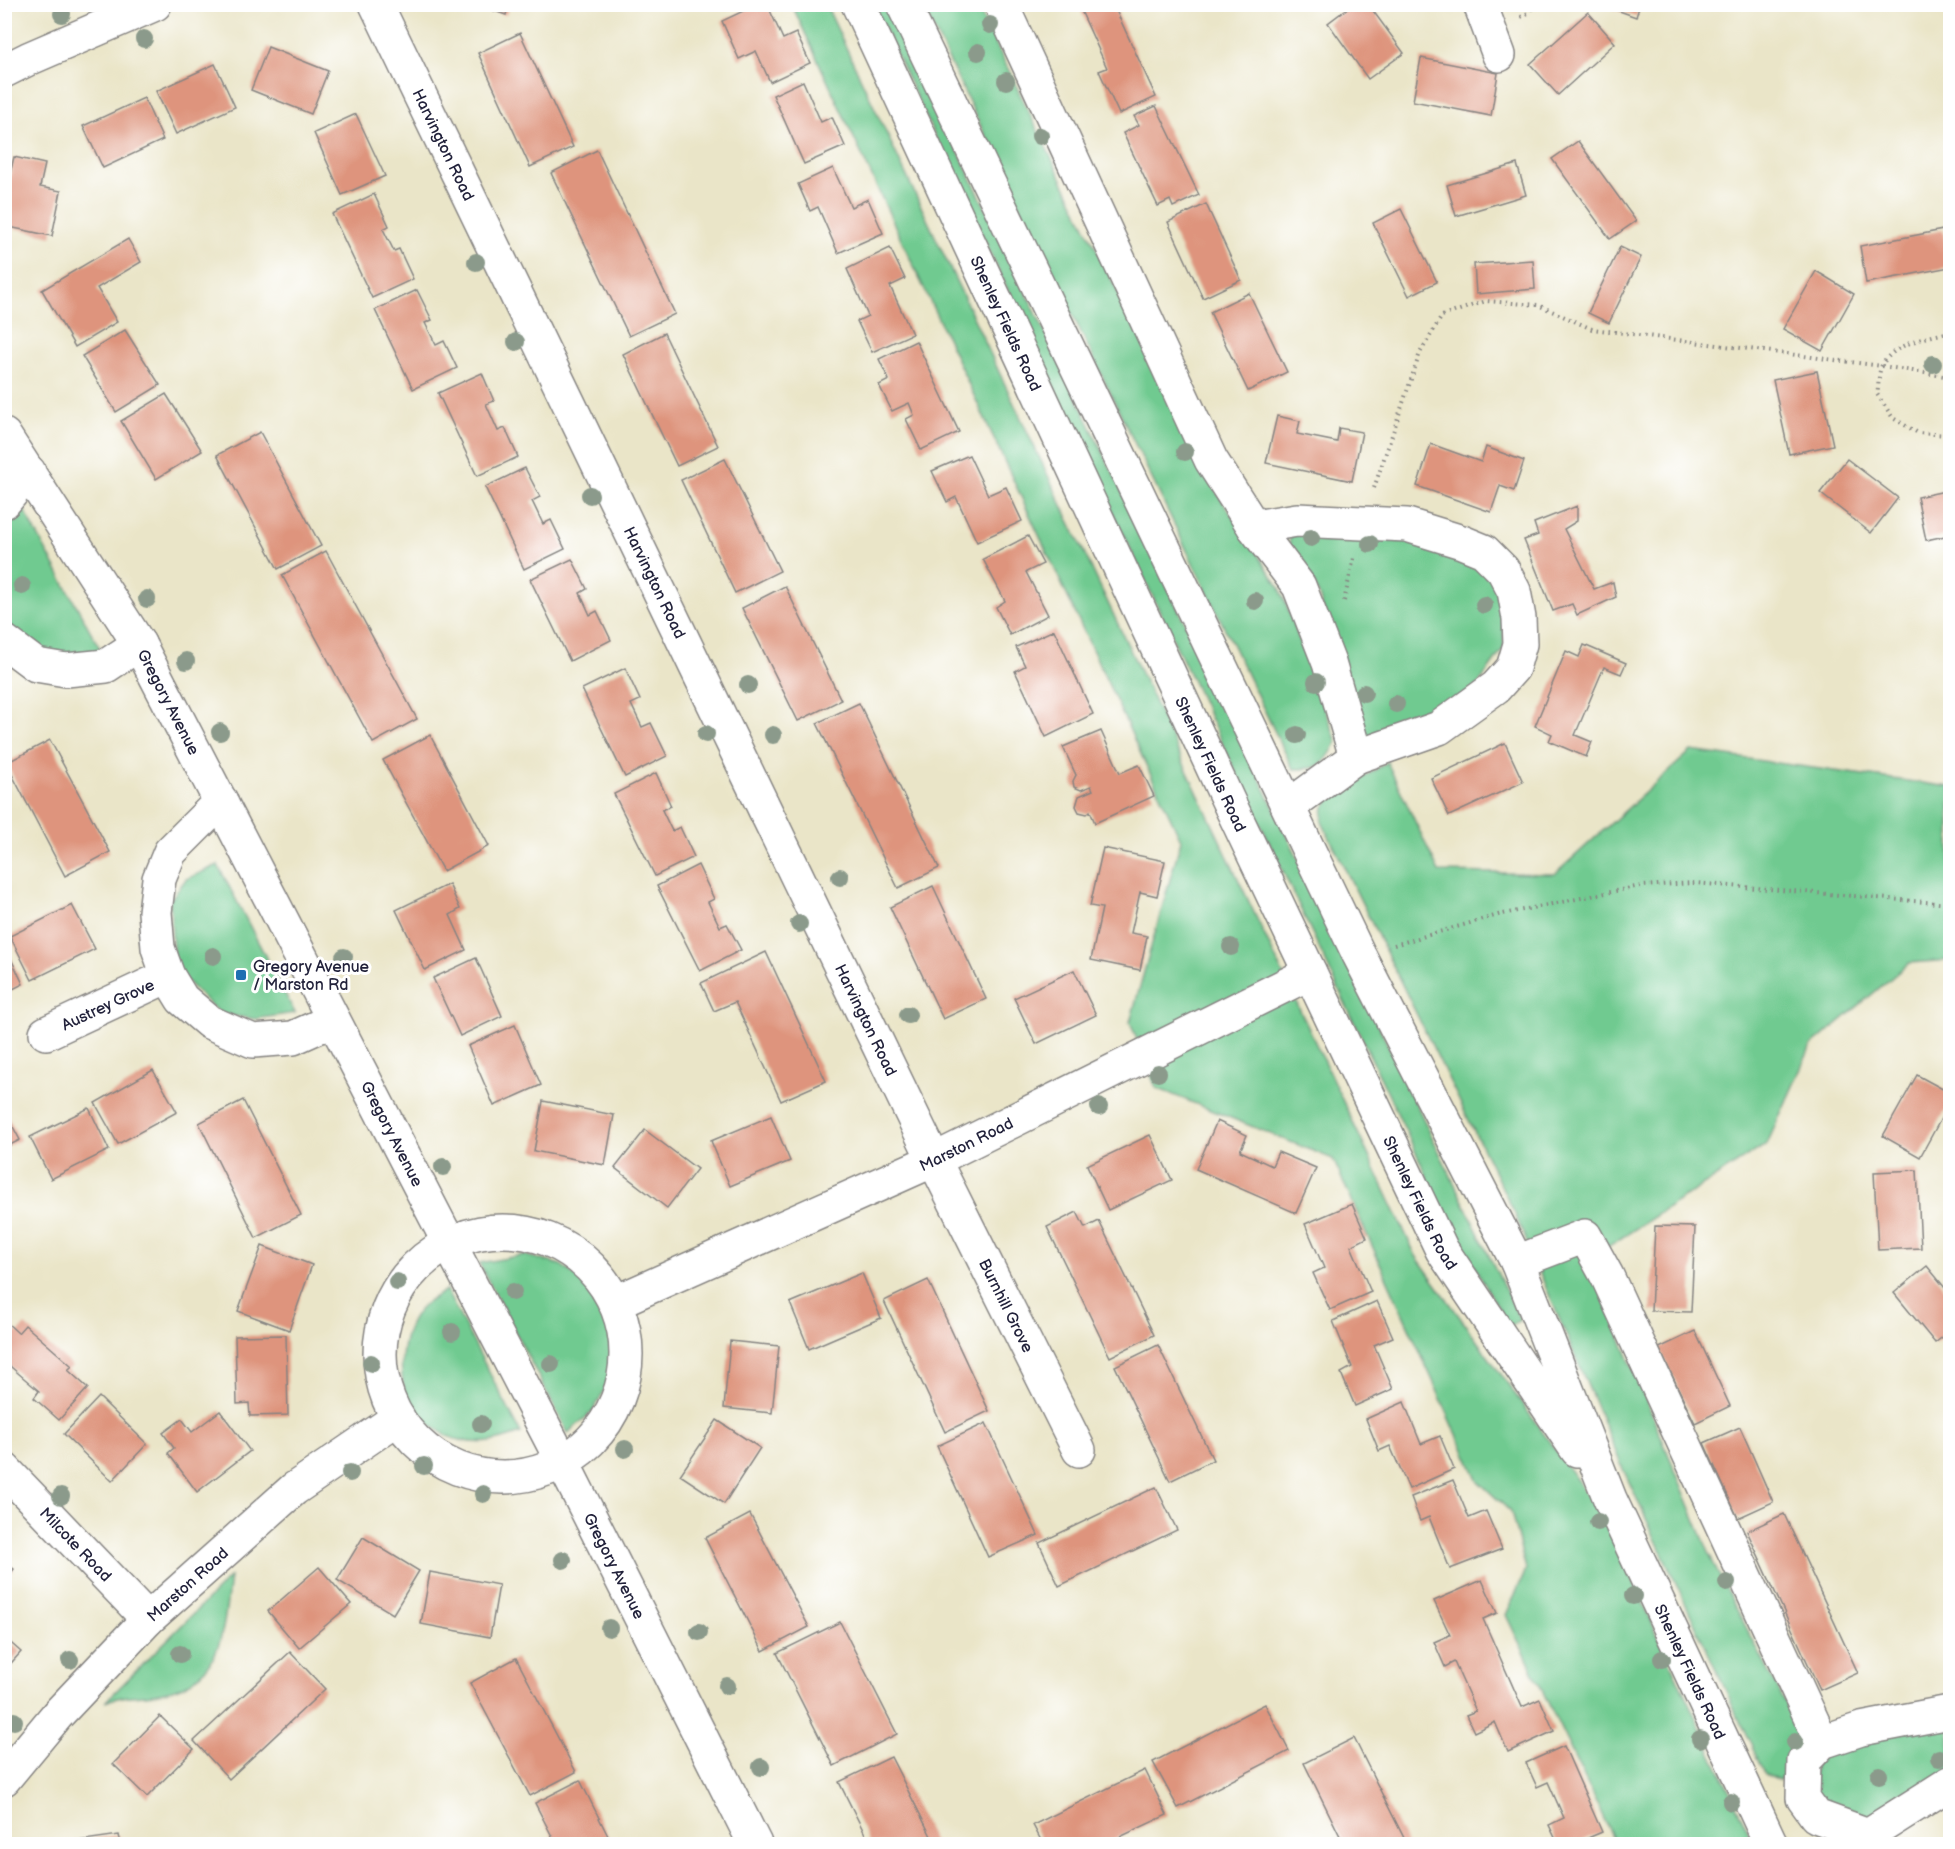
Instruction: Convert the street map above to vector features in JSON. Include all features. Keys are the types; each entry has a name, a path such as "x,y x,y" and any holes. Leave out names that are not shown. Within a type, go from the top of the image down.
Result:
{"street":[{"path":"4,71 155,4"},
{"name":"Harvington Road","path":"376,4 934,1160"},
{"name":"Shenley Fields Road","path":"858,4 1232,809 1442,1250 1610,1499"},
{"name":"Shenley Fields Road","path":"903,4 1359,955 1517,1262 1610,1499 1764,1831"},
{"path":"1001,4 1211,460 1254,527 1299,586 1329,663 1356,757"},
{"path":"1479,4 1499,55"},
{"name":"Gregory Avenue","path":"4,435 139,644 563,1463 755,1845"},
{"path":"4,502 29,472"},
{"path":"1254,527 1297,519 1407,525 1462,542 1484,550 1503,570 1514,591 1519,618 1520,644 1512,668 1496,687 1439,728 1356,757 1289,806"},
{"path":"4,641 36,665 66,670 106,666 139,644"},
{"name":"Austrey Grove","path":"221,801 170,852 159,879 155,912 158,948 168,976 182,999 209,1022 253,1041 293,1038 333,1020"},
{"name":"Marston Road","path":"616,1302 934,1160 1310,973"},
{"name":"Austrey Grove","path":"46,1034 168,976"},
{"name":"Burnhill Grove","path":"934,1160 1079,1450"},
{"path":"485,1231 525,1232 563,1245 594,1269 616,1302 626,1338 625,1375 614,1410 592,1440 563,1463 527,1475 490,1477 454,1467 422,1447 398,1418 386,1392 380,1363 381,1334 389,1306 404,1281 424,1259 448,1243 485,1231"},
{"path":"1517,1262 1585,1236 1607,1276 1822,1742"},
{"name":"Marston Road","path":"4,1779 57,1715 148,1619 294,1489 398,1418"},
{"name":"Milcote Road","path":"4,1469 148,1619"},
{"path":"1950,1712 1862,1729 1822,1742 1804,1761 1803,1798 1816,1816 1870,1840 1950,1783"},
{"path":"1764,1831 1803,1798"}],"path":[{"path":"1343,603 1362,522 1420,352 1442,316 1486,301 1538,305 1592,329 1882,366 1950,377"},
{"path":"1950,332 1921,339 1896,350 1882,366 1877,394 1893,418 1918,433 1950,435"},
{"path":"1359,955 1498,915 1640,886 1695,883 1950,904"}],"green space":[{"path":"792,5 826,5 1416,1256 1602,1515 1754,1844 1616,1844 1506,1615 1526,1570 1511,1512 1478,1481 1333,1159 1156,1088 1130,1022 1181,840"},
{"path":"873,5 888,5 1520,1320 1509,1327 1444,1212"},
{"path":"922,5 977,5 1217,493 1280,588 1337,742 1320,765 1293,769"},
{"path":"18,499 104,656 66,664 5,628 4,518"},
{"path":"1297,532 1409,538 1475,562 1502,587 1504,648 1477,686 1434,714 1372,737 1359,731 1319,595 1306,566 1289,548 1290,537"},
{"path":"1691,751 1950,787 1950,960 1909,963 1811,1046 1767,1144 1604,1249 1593,1272 1715,1567 1810,1751 1780,1780 1764,1773 1623,1469 1514,1212 1322,822 1324,807 1329,800 1387,762 1439,872 1555,874"},
{"path":"218,865 295,1013 255,1019 220,1014 174,969 170,900 186,879"},
{"path":"524,1255 561,1265 585,1283 604,1309 613,1342 610,1379 593,1411 568,1433 479,1263"},
{"path":"446,1290 521,1433 491,1442 476,1443 459,1440 432,1426 411,1405 403,1381 402,1354 405,1340 415,1315 423,1306"},
{"path":"230,1577 222,1635 208,1666 197,1678 180,1687 159,1693 118,1698 105,1702"},
{"path":"1950,1714 1950,1779 1866,1825 1822,1811 1812,1789 1816,1757"}],"building":[{"path":"474,4 509,4 506,15"},
{"path":"758,4 767,4 783,39 796,33 810,63 770,82 756,51 739,59 722,21"},
{"path":"1078,4 1113,4 1156,97 1119,114 1099,71 1107,68"},
{"path":"1353,4 1368,4 1404,53 1368,79 1328,23"},
{"path":"1600,4 1640,4 1636,17"},
{"path":"1588,12 1615,43 1558,95 1530,64"},
{"path":"520,33 573,147 530,167 478,53"},
{"path":"268,47 328,71 311,114 251,90"},
{"path":"1421,58 1498,73 1491,116 1413,101"},
{"path":"215,64 235,107 176,134 156,91"},
{"path":"803,81 821,122 832,117 845,146 804,164 773,95"},
{"path":"144,98 163,140 103,168 83,126"},
{"path":"1156,106 1199,195 1173,207 1170,200 1158,206 1123,133 1139,125 1134,116"},
{"path":"356,114 385,176 342,195 314,133"},
{"path":"1578,141 1636,221 1610,239 1552,159"},
{"path":"597,150 675,314 629,336 551,173"},
{"path":"14,157 45,164 40,187 61,191 52,236 4,226 4,199"},
{"path":"1517,164 1526,195 1456,216 1447,185"},
{"path":"833,168 851,207 868,199 883,233 838,253 818,207 810,211 798,184"},
{"path":"374,194 389,226 383,229 394,251 399,249 413,279 372,298 332,214"},
{"path":"1206,204 1241,280 1203,298 1168,222"},
{"path":"1401,209 1437,282 1409,296 1373,223"},
{"path":"1943,230 1950,267 1866,283 1860,246"},
{"path":"128,239 141,262 97,288 117,322 75,347 42,290"},
{"path":"1620,247 1641,257 1609,323 1588,313"},
{"path":"890,248 905,279 890,286 912,334 872,352 857,321 868,316 847,269"},
{"path":"1533,260 1535,289 1476,294 1474,264"},
{"path":"1816,271 1854,294 1822,351 1783,329"},
{"path":"417,290 432,320 425,323 436,345 444,341 457,368 413,389 375,310"},
{"path":"1249,293 1287,372 1248,391 1210,312"},
{"path":"125,330 160,385 116,412 82,356"},
{"path":"664,333 718,446 677,466 623,354"},
{"path":"916,341 959,432 921,450 906,419 914,415 909,403 892,411 879,385 889,380 879,359"},
{"path":"1817,371 1833,445 1789,454 1773,380"},
{"path":"482,373 494,401 486,404 498,431 505,428 518,457 477,476 438,393"},
{"path":"166,394 202,451 156,479 121,421"},
{"path":"1277,416 1300,421 1297,434 1337,442 1339,428 1362,432 1352,481 1266,463"},
{"path":"260,432 321,546 278,569 217,455"},
{"path":"1431,444 1481,462 1486,447 1524,461 1514,491 1500,486 1491,512 1417,486"},
{"path":"969,455 988,495 1006,487 1022,521 977,542 956,497 947,502 932,471"},
{"path":"725,459 780,571 735,593 681,480"},
{"path":"1847,459 1898,498 1871,533 1820,493"},
{"path":"525,468 540,497 532,501 543,524 551,520 565,549 524,569 485,487"},
{"path":"1950,490 1950,535 1926,540 1917,497"},
{"path":"1577,506 1577,521 1564,529 1594,589 1613,582 1616,597 1577,615 1572,604 1553,611 1524,540 1538,535 1534,523"},
{"path":"1028,536 1043,564 1026,572 1048,615 1010,635 996,607 1005,601 983,559"},
{"path":"326,551 417,719 373,743 282,575"},
{"path":"572,559 587,589 580,593 590,615 597,611 611,640 570,661 530,579"},
{"path":"785,586 841,700 798,721 742,608"},
{"path":"1054,630 1093,714 1046,737 1015,671 1025,666 1016,647"},
{"path":"1584,645 1626,663 1621,674 1604,667 1575,735 1592,742 1586,757 1549,741 1552,734 1535,726 1566,651 1579,657"},
{"path":"625,668 640,700 631,704 642,727 651,723 667,756 625,777 582,689"},
{"path":"859,703 939,868 898,888 817,723"},
{"path":"1101,731 1120,773 1139,765 1154,796 1095,823 1090,811 1087,814 1079,812 1076,806 1079,796 1093,790 1091,786 1081,790 1074,787 1073,781 1076,775 1063,747"},
{"path":"430,735 489,846 443,871 383,760"},
{"path":"50,740 110,852 65,876 6,763"},
{"path":"1505,743 1523,782 1449,816 1431,778"},
{"path":"656,773 671,806 662,810 672,831 680,827 694,857 655,876 614,794"},
{"path":"1103,848 1165,861 1157,896 1140,892 1131,933 1147,936 1140,970 1091,960 1102,908 1090,906"},
{"path":"698,865 714,899 708,902 720,927 727,924 741,950 700,971 657,886"},
{"path":"449,884 460,909 450,915 466,950 425,970 396,910"},
{"path":"933,886 986,999 943,1019 890,907"},
{"path":"72,905 95,949 32,980 10,936"},
{"path":"5,946 23,984 5,993"},
{"path":"766,952 826,1081 781,1101 735,1002 714,1011 701,983"},
{"path":"476,958 502,1016 460,1036 433,978"},
{"path":"1074,970 1096,1015 1036,1044 1014,998"},
{"path":"515,1025 541,1085 494,1106 468,1046"},
{"path":"153,1070 177,1112 118,1144 95,1103"},
{"path":"1917,1075 1950,1093 1950,1102 1920,1157 1883,1136"},
{"path":"243,1100 301,1215 256,1238 199,1123"},
{"path":"543,1101 614,1115 605,1165 534,1151"},
{"path":"89,1108 109,1150 51,1179 30,1137"},
{"path":"4,1110 20,1140 4,1148"},
{"path":"771,1116 790,1161 730,1186 711,1141"},
{"path":"1217,1121 1247,1135 1240,1151 1272,1166 1278,1152 1316,1168 1296,1213 1196,1169"},
{"path":"645,1130 697,1169 667,1208 615,1168"},
{"path":"1150,1135 1172,1180 1108,1210 1087,1165"},
{"path":"1917,1170 1921,1248 1878,1250 1874,1172"},
{"path":"1352,1204 1367,1238 1351,1246 1371,1292 1330,1310 1313,1273 1324,1268 1305,1224"},
{"path":"1077,1212 1085,1228 1099,1221 1154,1335 1110,1357 1047,1227"},
{"path":"1655,1226 1695,1227 1691,1312 1651,1311"},
{"path":"262,1246 312,1265 289,1330 238,1311"},
{"path":"1927,1266 1950,1294 1950,1331 1935,1343 1894,1293"},
{"path":"862,1273 881,1318 809,1349 790,1303"},
{"path":"928,1280 989,1411 945,1432 884,1301"},
{"path":"1377,1301 1393,1337 1374,1345 1393,1389 1355,1406 1341,1373 1352,1367 1333,1321"},
{"path":"4,1320 18,1333 25,1325 72,1366 68,1370 88,1388 59,1420 34,1398 39,1391 4,1361"},
{"path":"1695,1331 1730,1406 1695,1423 1659,1348"},
{"path":"286,1335 288,1415 250,1416 249,1403 237,1404 235,1336"},
{"path":"730,1341 779,1346 772,1413 724,1408"},
{"path":"1158,1345 1213,1460 1170,1481 1115,1366"},
{"path":"99,1397 147,1444 112,1481 64,1434"},
{"path":"1404,1402 1421,1444 1440,1436 1454,1469 1409,1489 1390,1446 1379,1451 1366,1419"},
{"path":"220,1411 250,1451 197,1492 168,1453 174,1448 163,1433 182,1419 192,1432"},
{"path":"717,1420 760,1448 724,1504 680,1475"},
{"path":"986,1423 1038,1535 988,1557 937,1446"},
{"path":"1740,1427 1773,1502 1738,1518 1704,1443"},
{"path":"1453,1480 1469,1518 1486,1511 1502,1549 1450,1569 1429,1517 1420,1521 1411,1497"},
{"path":"1156,1487 1177,1530 1059,1586 1039,1543"},
{"path":"750,1514 809,1627 763,1651 705,1538"},
{"path":"1784,1514 1858,1673 1820,1690 1747,1531"},
{"path":"363,1537 419,1571 393,1614 337,1580"},
{"path":"4,1561 14,1569 4,1581"},
{"path":"319,1567 351,1604 299,1648 268,1611"},
{"path":"430,1572 499,1585 490,1637 421,1624"},
{"path":"1482,1580 1497,1613 1483,1619 1522,1707 1540,1699 1554,1731 1508,1752 1495,1722 1474,1732 1466,1715 1476,1711 1454,1662 1445,1667 1434,1642 1450,1635 1434,1601"},
{"path":"840,1622 897,1734 834,1766 777,1653"},
{"path":"4,1637 21,1652 4,1671"},
{"path":"290,1652 325,1689 229,1779 194,1741"},
{"path":"516,1658 576,1772 530,1796 470,1683"},
{"path":"1265,1704 1289,1751 1178,1808 1153,1762"},
{"path":"160,1716 194,1749 147,1797 113,1764"},
{"path":"1354,1738 1407,1844 1344,1844 1304,1763"},
{"path":"1564,1746 1602,1832 1574,1844 1558,1844 1549,1825 1564,1818 1548,1782 1537,1787 1526,1763"},
{"path":"891,1757 935,1844 870,1844 839,1782"},
{"path":"1145,1770 1167,1815 1105,1844 1043,1844 1033,1825"},
{"path":"580,1780 612,1844 556,1844 535,1803"},
{"path":"119,1835 121,1844 71,1844 70,1842"}],"place":[{"name":"Gregory Avenue / Marston Rd","path":"241,975"}]}
